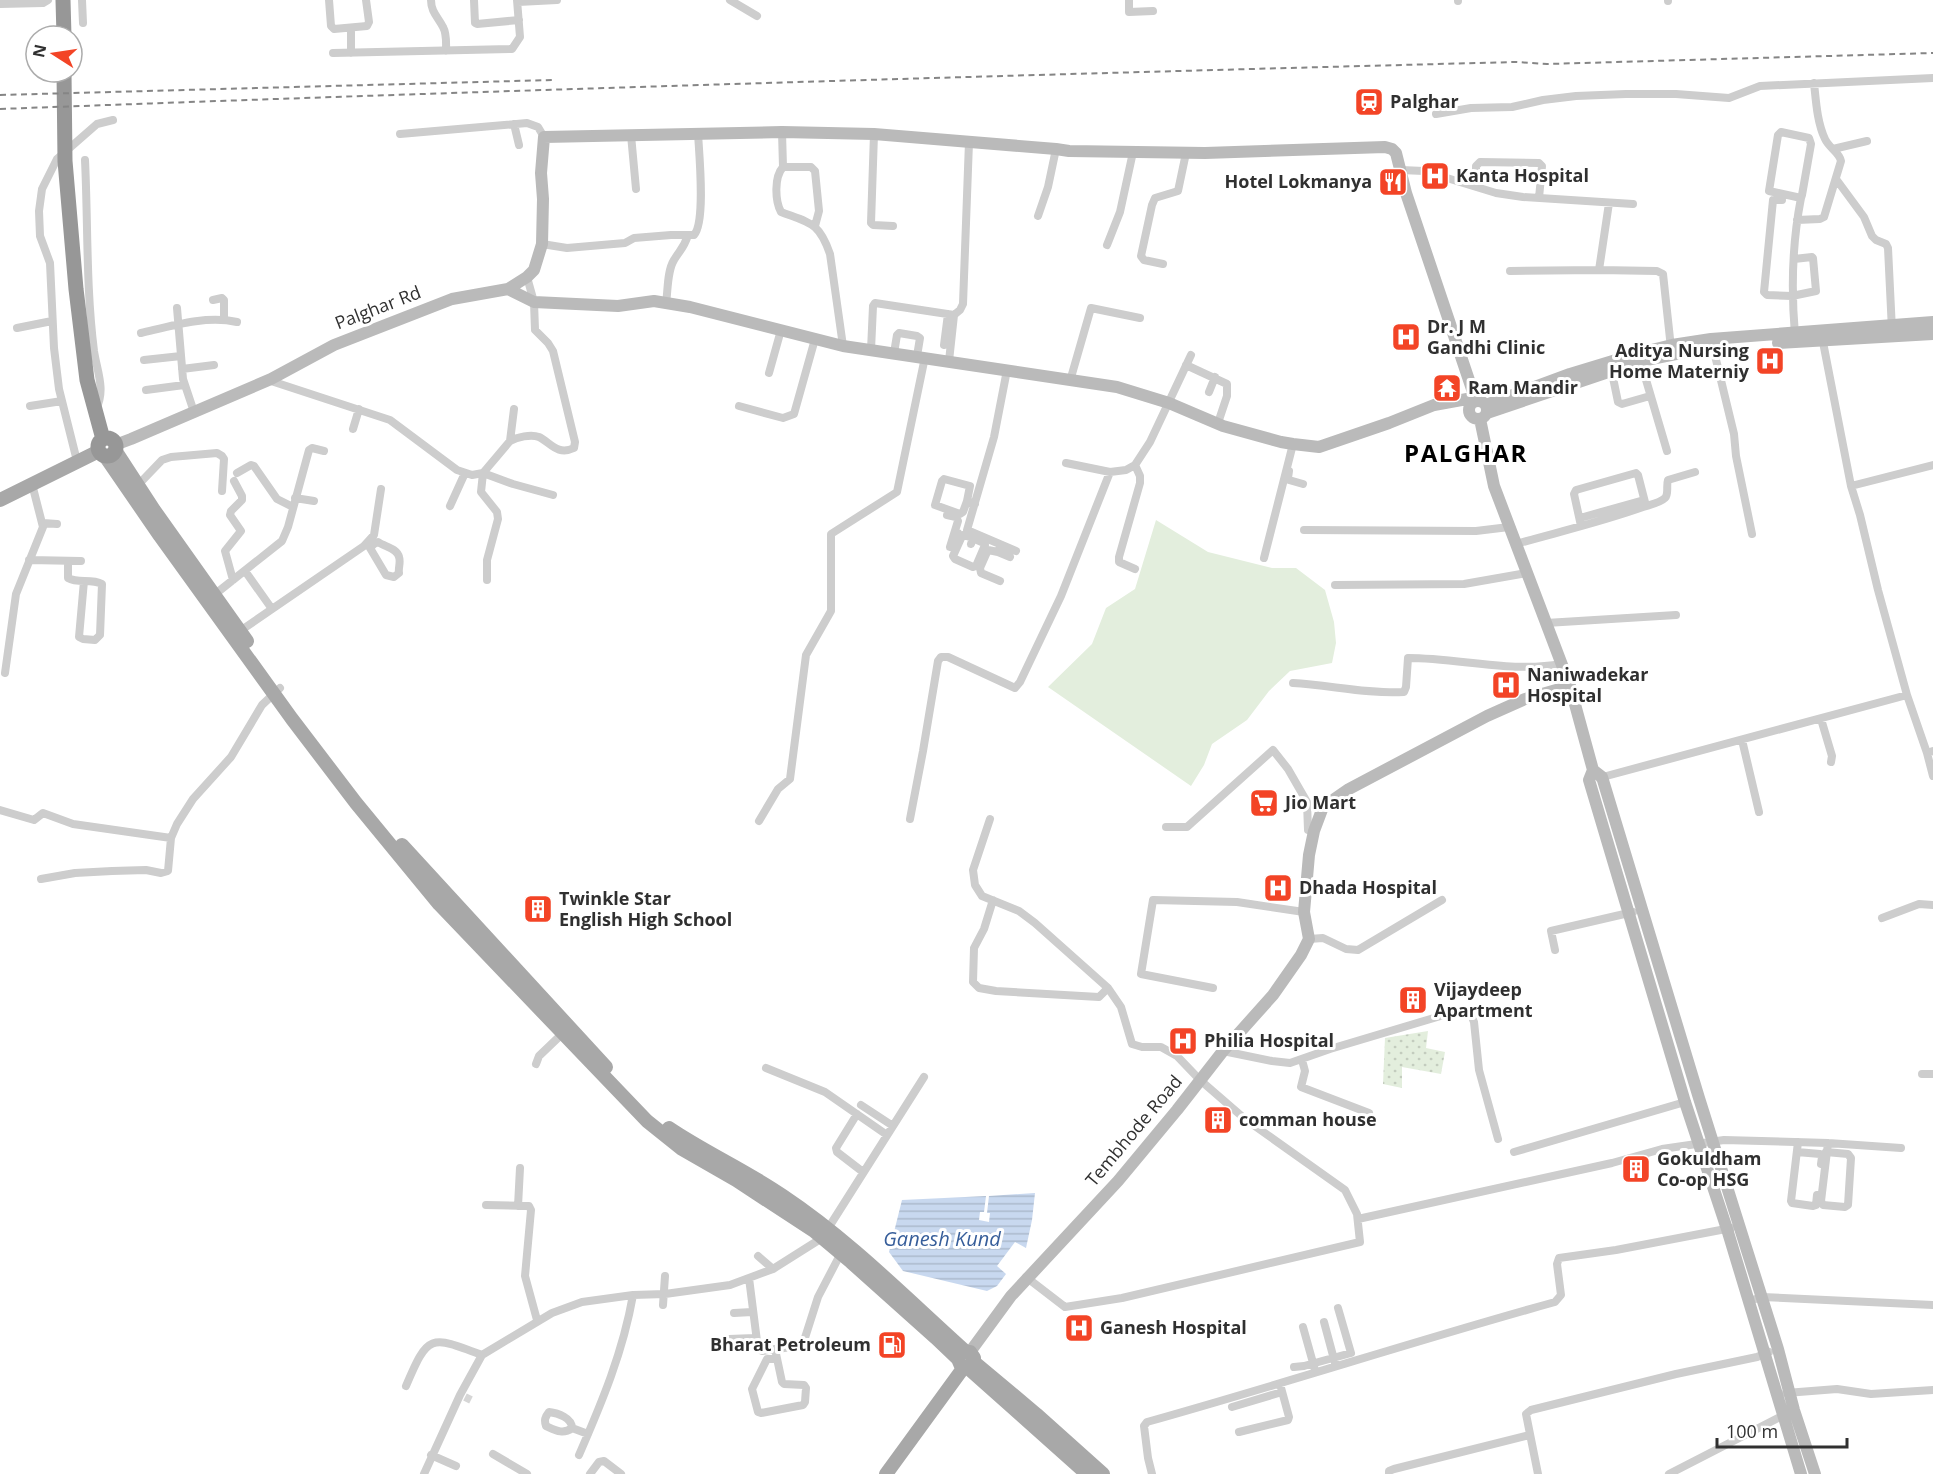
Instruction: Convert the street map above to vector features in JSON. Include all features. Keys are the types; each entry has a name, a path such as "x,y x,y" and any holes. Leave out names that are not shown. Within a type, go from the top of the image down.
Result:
{"highway":[{"path":"63,0 64,24"},
{"path":"64,84 65,161 76,289 87,380 107,448"}],"main road":[{"path":"527,277 534,270 542,244 541,173 544,137 782,132 874,134 1069,151 1186,153 1392,148 1396,153 1406,194 1482,409 1494,486 1570,686 1595,776 1628,913 1765,1354 1783,1394"},
{"name":"Palghar Rd","path":"107,448 268,380 334,345 452,299 508,289 527,277"},
{"path":"508,289 528,303 618,306 654,301 690,307 843,346 1117,387 1169,403 1218,423 1294,444 1319,447 1434,405 1467,399 1482,409"},
{"path":"1482,409 1570,374 1671,350 1712,343 1892,330 1933,322"},
{"path":"1892,330 1933,334"},
{"path":"0,500 107,448"},
{"path":"107,448 138,485 240,631 277,691"},
{"path":"107,448 160,536 277,691 484,944 546,1010 666,1125 693,1144 782,1195 966,1360 1087,1474"},
{"path":"1309,939 1304,912 1309,855 1314,831 1323,807 1349,789 1487,716 1525,699 1570,686"},
{"path":"1595,776 1642,909 1778,1349 1783,1394 1801,1474"},
{"name":"Tembhode Road","path":"966,1360 1026,1277 1118,1181 1223,1051 1273,995 1301,955 1309,939"},
{"path":"1645,969 1658,964"},
{"path":"546,1010 562,1034 647,1121 682,1149 736,1180 814,1231 825,1234 840,1253 966,1360 1036,1414 1103,1474"},
{"path":"1663,1028 1676,1023"},
{"path":"886,1474 966,1360"},
{"path":"1788,1413 1815,1474"}],"street":[{"path":"0,4 43,3 48,0"},
{"path":"82,0 83,24"},
{"path":"329,0 331,26 334,29 367,26 369,22 366,0"},
{"path":"431,0 435,15 444,27 446,51"},
{"path":"474,0 477,24 519,20"},
{"path":"333,53 512,49 520,37 517,1 557,0"},
{"path":"730,0 757,16"},
{"path":"1129,0 1129,12 1154,11"},
{"path":"351,28 351,53"},
{"path":"1436,114 1471,108 1512,107 1576,96 1626,94 1729,98 1760,86 1933,78"},
{"path":"1797,220 1824,217 1841,157 1825,140 1818,113 1815,83"},
{"path":"78,461 62,401 54,348 50,263 39,228 42,189 57,159 97,124 113,120"},
{"path":"400,134 531,123 538,127 544,137"},
{"path":"514,124 519,145"},
{"path":"782,132 783,167"},
{"path":"1796,337 1792,296 1797,220 1801,201 1811,144 1809,138 1781,132 1778,135 1768,192 1801,201"},
{"path":"542,244 567,248 625,243 634,238 694,236 698,231 701,199 698,133"},
{"path":"874,134 871,223 873,225 893,225"},
{"path":"631,135 636,189"},
{"path":"1833,149 1867,141"},
{"path":"871,350 875,303 951,314 960,310 963,304 969,142"},
{"path":"1038,216 1048,187 1056,149"},
{"path":"1107,245 1120,212 1133,152"},
{"path":"1163,264 1144,260 1141,256 1143,246 1155,198 1178,191 1186,153"},
{"path":"85,160 89,307 101,388 101,400 95,410"},
{"path":"1476,186 1476,166 1480,162 1539,163 1542,166 1539,198"},
{"path":"815,226 819,212 815,171 811,167 783,167 778,172 777,204 782,212 815,226 825,239 830,254 843,346"},
{"path":"1401,170 1424,171 1496,193 1633,204"},
{"path":"1836,179 1864,217 1872,236 1886,244 1892,330"},
{"path":"1794,259 1813,258 1816,291 1792,296 1767,295 1764,292 1773,200 1801,201"},
{"path":"1599,270 1609,203"},
{"path":"666,303 670,268 685,246 688,235"},
{"path":"1510,271 1657,271 1663,274 1671,350"},
{"path":"487,580 487,560 498,519 497,512 481,492 483,473 516,437 534,436 541,438 551,447 562,450 574,448 575,442 553,351 535,330 528,303 527,277"},
{"path":"213,300 222,298 224,300 224,319"},
{"path":"177,308 184,385 194,412"},
{"path":"1070,381 1091,308 1140,318"},
{"path":"944,345 951,314"},
{"path":"949,361 951,314"},
{"path":"141,333 224,319 237,322"},
{"path":"17,327 52,321"},
{"path":"769,373 781,330"},
{"path":"759,821 778,789 790,779 806,655 831,611 831,534 897,492 921,357 920,338 900,333 897,335 894,353"},
{"path":"1822,335 1851,486 1907,695 1930,752 1933,776"},
{"path":"739,406 783,418 794,414 815,339"},
{"path":"1712,343 1734,434 1736,456 1752,534"},
{"path":"1066,463 1110,472 1126,470 1135,465 1143,455 1191,355"},
{"path":"144,360 181,356"},
{"path":"1640,357 1667,451"},
{"path":"182,369 214,365"},
{"path":"1186,365 1215,377 1228,387 1218,423"},
{"path":"1611,366 1618,402 1622,404 1650,396"},
{"path":"971,536 971,503 970,486 944,479 934,505 960,514 971,503 994,437 1007,370"},
{"path":"1209,392 1215,377"},
{"path":"268,380 390,420 457,470 472,475 483,473 553,495"},
{"path":"146,390 184,385"},
{"path":"30,406 62,401"},
{"path":"353,429 359,409"},
{"path":"510,441 514,409"},
{"path":"1294,444 1288,478 1303,484"},
{"path":"1264,558 1294,444"},
{"path":"214,595 282,541 309,450 312,448 324,451"},
{"path":"138,485 162,460 171,457 217,453 224,459 222,491"},
{"path":"233,580 225,551 241,531 230,515 242,500 236,477 251,465 277,499 294,502 314,501"},
{"path":"1135,465 1140,476 1140,483 1119,557 1119,562 1135,569"},
{"path":"1851,486 1933,465"},
{"path":"450,506 465,472"},
{"path":"910,819 938,661 941,657 948,657 1015,688 1061,596 1110,472"},
{"path":"1516,544 1581,522 1664,499 1667,496 1668,480 1695,472"},
{"path":"1581,522 1574,494 1576,490 1636,473 1645,503"},
{"path":"5,673 16,594 40,536 43,523 32,484"},
{"path":"240,631 372,541 381,489"},
{"path":"939,514 956,517 958,521 950,547"},
{"path":"43,523 57,524"},
{"path":"1304,530 1454,531 1509,527"},
{"path":"954,534 971,536 1013,554"},
{"path":"999,548 988,550 980,568 981,573 1000,581"},
{"path":"29,560 81,561"},
{"path":"68,561 68,578 97,582 102,585 100,635 95,640 79,637 84,581"},
{"path":"245,571 272,609"},
{"path":"1335,585 1464,584 1527,573"},
{"path":"1546,623 1676,615"},
{"path":"1293,684 1315,684 1349,690 1404,692 1408,657 1515,667 1541,667 1561,663"},
{"path":"40,879 75,873 146,870 161,873 168,871 171,838 177,824 193,800 231,758 262,705 277,691"},
{"path":"1595,776 1742,740 1907,695"},
{"path":"1821,719 1832,762"},
{"path":"1742,740 1759,812"},
{"path":"1166,827 1187,827 1273,750 1288,769 1307,802 1308,830 1314,831"},
{"path":"0,810 34,820 43,813 73,824 171,838"},
{"path":"990,819 973,870 975,885 982,896 1019,911 1108,988 1121,1007 1132,1044 1142,1047 1161,1047 1177,1056 1200,1080 1245,1119 1345,1190 1358,1214 1360,1242 1090,1304 1065,1307 1026,1277"},
{"path":"993,900 984,929 974,948 973,982 979,988 1099,997 1108,988"},
{"path":"1213,988 1141,974 1154,900 1237,903 1304,912"},
{"path":"1309,939 1323,938 1346,950 1358,950 1442,900"},
{"path":"1882,918 1919,904 1933,905"},
{"path":"1555,950 1551,931 1642,909"},
{"path":"1223,1051 1290,1063 1444,1015 1462,1012 1471,1015 1474,1022 1481,1079 1498,1139"},
{"path":"536,1064 539,1056 562,1034"},
{"path":"1302,1059 1305,1071 1301,1087 1369,1113"},
{"path":"766,1068 825,1092 893,1126"},
{"path":"1922,1074 1933,1074"},
{"path":"424,1474 431,1455 482,1354 537,1320 582,1302 730,1285 773,1269 825,1234 924,1077"},
{"path":"1514,1152 1685,1102"},
{"path":"859,1110 836,1148 837,1152 863,1172"},
{"path":"859,1110 887,1135"},
{"path":"1358,1219 1612,1163 1662,1149 1724,1140 1798,1142 1827,1148 1848,1154 1851,1158 1848,1205 1845,1207 1823,1205 1821,1201 1827,1148"},
{"path":"1797,1152 1820,1154 1822,1157 1816,1205 1813,1206 1791,1201 1798,1142"},
{"path":"1827,1148 1901,1148"},
{"path":"518,1206 520,1168"},
{"path":"486,1205 529,1206 531,1210 525,1276 537,1320"},
{"path":"1152,1474 1144,1426 1147,1422 1254,1396 1281,1388 1315,1368 1555,1302 1561,1295 1557,1264 1559,1258 1616,1250 1740,1226"},
{"path":"749,1278 758,1349 762,1351 803,1344 818,1297 840,1253"},
{"path":"758,1256 773,1269"},
{"path":"663,1305 665,1276"},
{"path":"579,1455 620,1354 633,1295"},
{"path":"1749,1301 1762,1298 1933,1305"},
{"path":"1335,1362 1351,1353 1338,1308"},
{"path":"734,1313 752,1312"},
{"path":"1324,1322 1335,1362"},
{"path":"1303,1327 1315,1368"},
{"path":"729,1340 755,1338"},
{"path":"406,1386 417,1359 428,1346 437,1341 448,1342 482,1354"},
{"path":"775,1349 782,1382 804,1385 806,1388 805,1402 803,1405 761,1413 758,1412 752,1389 768,1359 776,1359"},
{"path":"1538,1474 1526,1414 1531,1410 1676,1374 1757,1357 1778,1349"},
{"path":"1294,1367 1315,1368"},
{"path":"1239,1432 1288,1420 1281,1388"},
{"path":"1783,1394 1837,1389 1871,1394 1933,1390"},
{"path":"1232,1407 1254,1396"},
{"path":"1669,1474 1788,1413"},
{"path":"572,1428 588,1434"},
{"path":"1389,1474 1389,1471 1394,1469 1529,1435"},
{"path":"493,1454 527,1474"},
{"path":"431,1455 456,1466"},
{"path":"590,1474 599,1462 604,1461 621,1474"}],"green space":[{"path":"1156,520 1208,552 1272,568 1296,568 1325,590 1334,622 1336,643 1332,663 1290,671 1269,691 1247,720 1212,744 1204,765 1191,786 1048,687 1092,644 1106,608 1135,589"},
{"path":"1428,1031 1426,1048 1445,1052 1441,1074 1402,1067 1402,1088 1383,1084 1385,1038"}],"water":[{"name":"Ganesh Kund","path":"1035,1193 1026,1248 1015,1242 997,1266 1006,1274 997,1286 987,1291 903,1271 889,1252 902,1200 986,1196 984,1212 980,1212 979,1220 989,1222 990,1213 987,1213 989,1196"}],"tunnel":[{"path":"465,1397 471,1400"}],"railway":[{"path":"0,109 948,78 1933,53"},
{"path":"0,95 552,80"}],"place":[{"name":"Palghar","path":"1369,102"},
{"name":"Kanta Hospital","path":"1435,176"},
{"name":"Hotel Lokmanya","path":"1393,182"},
{"name":"Dr. J M Gandhi Clinic","path":"1406,337"},
{"name":"Aditya Nursing Home Materniy","path":"1770,361"},
{"name":"Ram Mandir","path":"1447,388"},
{"name":"Naniwadekar Hospital","path":"1506,685"},
{"name":"Jio Mart","path":"1264,803"},
{"name":"Dhada Hospital","path":"1278,888"},
{"name":"Twinkle Star English High School","path":"538,909"},
{"name":"Vijaydeep Apartment","path":"1413,1000"},
{"name":"Philia Hospital","path":"1183,1041"},
{"name":"comman house","path":"1218,1120"},
{"name":"Gokuldham Co-op HSG","path":"1636,1169"},
{"name":"Ganesh Hospital","path":"1079,1328"},
{"name":"Bharat Petroleum","path":"892,1345"}],"district":[{"name":"PALGHAR","path":"1466,454"}]}
